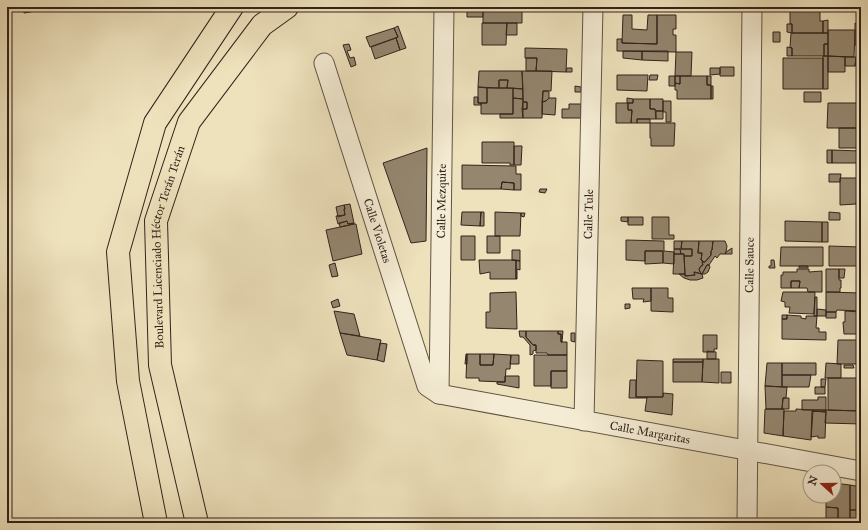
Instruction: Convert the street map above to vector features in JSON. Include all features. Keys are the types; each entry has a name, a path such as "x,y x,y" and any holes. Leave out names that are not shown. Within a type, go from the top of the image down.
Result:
{"main road":[{"path":"156,523 128,381 118,252 155,123 232,7"},
{"name":"Boulevard Licenciado Héctor Terán Terán","path":"197,523 160,365 156,221 189,122 262,24 287,7"}],"street":[{"name":"Calle Mezquite","path":"439,394 444,7"},
{"name":"Calle Tule","path":"584,421 593,7"},
{"name":"Calle Sauce","path":"747,523 752,7"},
{"name":"Calle Violetas","path":"324,62 427,386 439,394"},
{"name":"Calle Margaritas","path":"439,394 861,471"}],"building":[{"path":"23,7 28,7 30,12 24,13"},
{"path":"28,7 49,7 30,12"},
{"path":"467,7 483,7 483,17 467,17"},
{"path":"483,7 522,7 522,23 483,23"},
{"path":"790,9 820,10 820,21 823,21 823,33 792,33 792,24 790,24"},
{"path":"623,15 632,15 632,29 647,30 648,15 657,15 657,44 622,43"},
{"path":"657,15 676,15 676,29 673,29 673,35 676,35 676,52 617,51 617,39 622,39 622,43 657,44"},
{"path":"828,20 828,33 823,33 823,21"},
{"path":"482,23 507,23 506,45 482,45"},
{"path":"507,23 517,23 517,35 506,35"},
{"path":"855,23 861,24 861,45 855,45"},
{"path":"787,24 792,24 792,33 787,32"},
{"path":"398,26 406,48 400,50 396,38 398,37 394,28"},
{"path":"394,28 398,37 370,47 366,37"},
{"path":"828,30 855,30 854,57 828,56"},
{"path":"773,32 780,32 780,42 773,42"},
{"path":"791,33 828,33 828,44 824,44 824,56 792,56 792,48 790,47"},
{"path":"396,38 400,50 375,59 371,47"},
{"path":"349,44 351,50 347,51 350,58 354,57 356,65 351,67 343,45"},
{"path":"824,44 828,44 828,56 824,56"},
{"path":"787,47 792,48 792,56 787,56"},
{"path":"525,48 567,49 566,72 536,71 537,58 525,58"},
{"path":"623,51 642,51 642,60 623,58"},
{"path":"642,51 668,51 668,61 642,60"},
{"path":"676,52 692,52 691,76 675,76"},
{"path":"823,56 828,56 828,89 823,89"},
{"path":"828,56 845,57 845,72 828,72"},
{"path":"845,57 856,57 855,66 845,66"},
{"path":"856,57 861,57 861,73 858,73 858,66 855,66"},
{"path":"526,58 537,58 536,71 526,71"},
{"path":"783,58 823,58 823,89 783,89"},
{"path":"720,67 734,67 734,76 720,76"},
{"path":"567,68 572,68 572,72 566,72"},
{"path":"710,68 720,68 720,74 710,75"},
{"path":"479,71 522,71 523,89 507,88 508,80 499,80 499,88 478,87"},
{"path":"522,71 552,71 551,91 543,91 542,118 523,118 522,109 527,109 527,102 523,102"},
{"path":"617,75 648,75 647,91 617,90"},
{"path":"650,75 658,75 657,80 649,80"},
{"path":"669,76 675,76 675,86 669,86"},
{"path":"675,76 680,76 680,84 675,83"},
{"path":"680,76 707,76 707,85 711,85 711,99 677,99 675,83 680,84"},
{"path":"707,76 711,76 711,85 707,85"},
{"path":"499,80 508,80 507,88 499,88"},
{"path":"575,86 581,87 581,92 575,92"},
{"path":"711,86 713,86 713,99 711,99"},
{"path":"478,87 487,88 487,103 478,103"},
{"path":"487,88 513,88 513,114 481,114 481,103 487,103"},
{"path":"513,88 523,89 523,99 513,98"},
{"path":"543,91 549,92 549,98 542,102"},
{"path":"804,92 821,92 821,102 804,102"},
{"path":"474,97 478,97 478,103 481,103 481,105 474,105"},
{"path":"513,98 523,99 523,118 500,118 500,114 513,114"},
{"path":"549,98 556,98 555,115 542,114 542,102"},
{"path":"627,98 633,99 633,103 627,103"},
{"path":"633,99 650,99 650,109 655,109 656,119 637,119 637,123 631,123 632,110 628,110 628,103 633,103"},
{"path":"650,99 663,99 663,111 650,109"},
{"path":"663,101 671,101 671,122 666,122 666,112 663,112"},
{"path":"523,102 527,102 527,109 522,109"},
{"path":"616,103 628,103 628,110 632,110 631,123 616,123"},
{"path":"828,103 861,103 861,128 827,128"},
{"path":"569,104 581,104 581,118 562,118 562,109 569,109"},
{"path":"656,111 663,111 663,119 656,119"},
{"path":"637,119 650,119 650,123 637,123"},
{"path":"650,123 675,123 674,146 651,146"},
{"path":"839,128 861,128 861,148 839,148"},
{"path":"482,142 514,142 514,165 510,165 510,163 482,163"},
{"path":"514,146 522,146 521,165 514,165"},
{"path":"427,148 426,241 411,243 383,163"},
{"path":"827,150 832,150 832,163 827,163"},
{"path":"832,150 861,151 861,163 832,163"},
{"path":"462,165 516,166 516,174 521,174 521,190 514,190 514,183 502,182 501,189 462,189"},
{"path":"858,167 861,167 861,174 858,174"},
{"path":"829,174 841,174 840,182 829,182"},
{"path":"840,178 861,178 861,199 857,199 856,204 840,205"},
{"path":"502,182 514,183 514,190 501,189"},
{"path":"540,189 547,189 545,193 539,192"},
{"path":"857,199 861,199 861,204 856,204"},
{"path":"350,204 354,223 348,224 347,221 338,224 336,216 345,215 344,205"},
{"path":"344,205 345,215 338,217 336,207"},
{"path":"462,212 481,212 480,226 461,225"},
{"path":"481,212 484,212 484,226 480,226"},
{"path":"495,212 521,213 520,236 495,236"},
{"path":"829,212 840,213 840,220 829,220"},
{"path":"521,213 525,213 524,217 521,216"},
{"path":"621,217 628,217 628,222 621,221"},
{"path":"628,217 643,217 643,225 628,225"},
{"path":"652,217 669,217 669,235 674,235 674,239 652,239"},
{"path":"347,221 348,224 354,224 340,227 339,223"},
{"path":"785,221 822,222 822,242 785,241"},
{"path":"822,222 828,222 828,242 822,242"},
{"path":"356,224 362,254 333,261 326,230"},
{"path":"461,236 475,236 475,260 461,260"},
{"path":"487,236 500,236 500,253 487,253"},
{"path":"626,240 664,241 664,251 674,252 674,264 663,263 663,251 645,251 645,261 626,260"},
{"path":"674,241 682,241 681,249 692,249 692,256 684,256 684,254 681,254 680,249 674,249"},
{"path":"682,241 699,241 698,253 702,253 701,260 703,261 703,265 699,269 702,274 694,272 695,275 685,276 684,256 692,256 692,249 681,249"},
{"path":"699,241 713,241 711,255 705,262 701,260 702,253 698,253"},
{"path":"713,241 725,241 727,246 726,252 725,254 720,254 717,258 715,256 709,265 707,265 702,274 699,269 703,265 702,262 705,262 711,255"},
{"path":"829,246 861,247 861,266 829,266"},
{"path":"781,247 823,247 823,266 780,266"},
{"path":"732,248 732,254 725,254 726,252"},
{"path":"674,249 680,249 681,254 674,254"},
{"path":"512,250 520,250 520,261 512,260"},
{"path":"645,251 663,251 663,263 645,264"},
{"path":"674,254 684,254 685,274 673,274"},
{"path":"479,260 516,260 516,279 490,279 490,272 480,274"},
{"path":"516,260 520,261 520,270 517,269 517,279 516,279"},
{"path":"771,260 774,260 775,268 769,268 769,266 771,266"},
{"path":"335,263 338,276 332,277 329,265"},
{"path":"707,265 710,267 708,272 702,274"},
{"path":"799,266 808,266 808,268 799,268"},
{"path":"797,269 809,269 809,272 822,271 822,292 808,292 807,288 799,288 800,281 791,281 791,288 781,288 781,275 783,275 783,272 797,272"},
{"path":"826,269 839,269 839,280 841,280 840,292 826,292"},
{"path":"839,269 845,269 844,278 839,278"},
{"path":"694,272 702,274 703,278 690,280 679,274 685,274 685,276 695,275"},
{"path":"791,281 800,281 799,288 791,288"},
{"path":"632,288 651,288 651,301 643,302 644,299 633,299"},
{"path":"651,288 668,288 668,298 673,298 673,312 651,311"},
{"path":"516,292 517,329 486,328 486,312 490,312 490,293"},
{"path":"783,292 815,292 814,314 789,313 790,307 785,307 785,302 781,301"},
{"path":"826,292 861,293 861,311 837,310 836,312 826,312"},
{"path":"815,297 817,297 817,316 814,316"},
{"path":"338,299 340,306 333,308 331,302"},
{"path":"625,304 630,304 630,308 625,309"},
{"path":"817,309 826,310 826,316 817,316"},
{"path":"334,311 354,314 360,336 340,333"},
{"path":"845,311 861,312 861,334 844,334 843,322 845,322"},
{"path":"826,312 836,312 836,318 826,318"},
{"path":"782,315 787,315 787,319 782,319"},
{"path":"787,315 801,316 801,318 806,319 806,316 817,316 816,328 819,328 819,332 826,332 826,340 782,339 782,319 787,319"},
{"path":"519,331 526,331 526,337 533,345 536,345 536,350 533,351 533,354 530,355 530,345 523,337 520,337"},
{"path":"526,331 558,331 558,334 561,334 561,342 567,342 567,355 548,355 547,353 536,353 536,345 533,345 526,337"},
{"path":"558,331 563,331 562,342 561,334 558,334"},
{"path":"340,333 381,340 377,360 347,355"},
{"path":"571,333 575,333 575,342 571,341"},
{"path":"703,335 717,335 717,349 714,349 714,352 703,352"},
{"path":"838,340 861,340 861,364 837,364"},
{"path":"380,343 387,344 384,362 377,360"},
{"path":"707,351 716,352 716,359 707,359"},
{"path":"466,354 467,364 465,364"},
{"path":"467,354 480,354 480,365 493,365 494,354 511,355 510,369 506,369 505,382 479,381 479,378 466,378"},
{"path":"480,354 494,354 493,365 480,365"},
{"path":"511,355 519,355 519,364 510,364"},
{"path":"534,355 567,355 567,371 551,371 551,386 534,386"},
{"path":"673,359 703,359 703,362 673,362"},
{"path":"703,359 719,359 719,383 702,382"},
{"path":"637,360 663,361 663,397 636,397"},
{"path":"673,362 703,362 702,382 673,382"},
{"path":"767,363 782,363 782,387 765,386"},
{"path":"782,363 816,363 816,375 782,375"},
{"path":"826,363 841,364 841,378 825,378"},
{"path":"844,365 853,365 854,368 844,368"},
{"path":"551,371 567,371 567,388 551,388"},
{"path":"721,372 731,372 731,383 721,383"},
{"path":"782,375 811,375 809,387 782,387"},
{"path":"505,376 519,376 519,388 497,384 497,382 505,382"},
{"path":"828,378 861,378 861,411 828,410"},
{"path":"821,379 826,379 825,387 821,387"},
{"path":"630,380 636,380 636,397 647,398 629,398"},
{"path":"765,386 787,387 786,398 783,398 782,409 766,409"},
{"path":"815,387 825,387 825,394 815,394"},
{"path":"663,393 673,394 672,415 645,411 647,397 663,397"},
{"path":"818,397 826,397 826,410 802,410 802,400 818,400"},
{"path":"783,398 789,398 789,409 782,409"},
{"path":"765,409 784,409 783,436 764,433"},
{"path":"796,409 813,410 811,440 783,436 784,411 796,411"},
{"path":"826,410 826,412 812,411"},
{"path":"826,410 861,411 861,424 825,423"},
{"path":"812,411 826,412 825,438 818,438 818,436 811,437"},
{"path":"842,484 850,485 850,521 838,521 838,508 826,507 826,504 842,504"},
{"path":"850,485 861,487 861,510 850,510"},
{"path":"826,507 838,508 838,520 826,521"},
{"path":"850,510 861,510 861,521 850,521"},
{"path":"831,521 861,521 861,523 831,523"}]}
